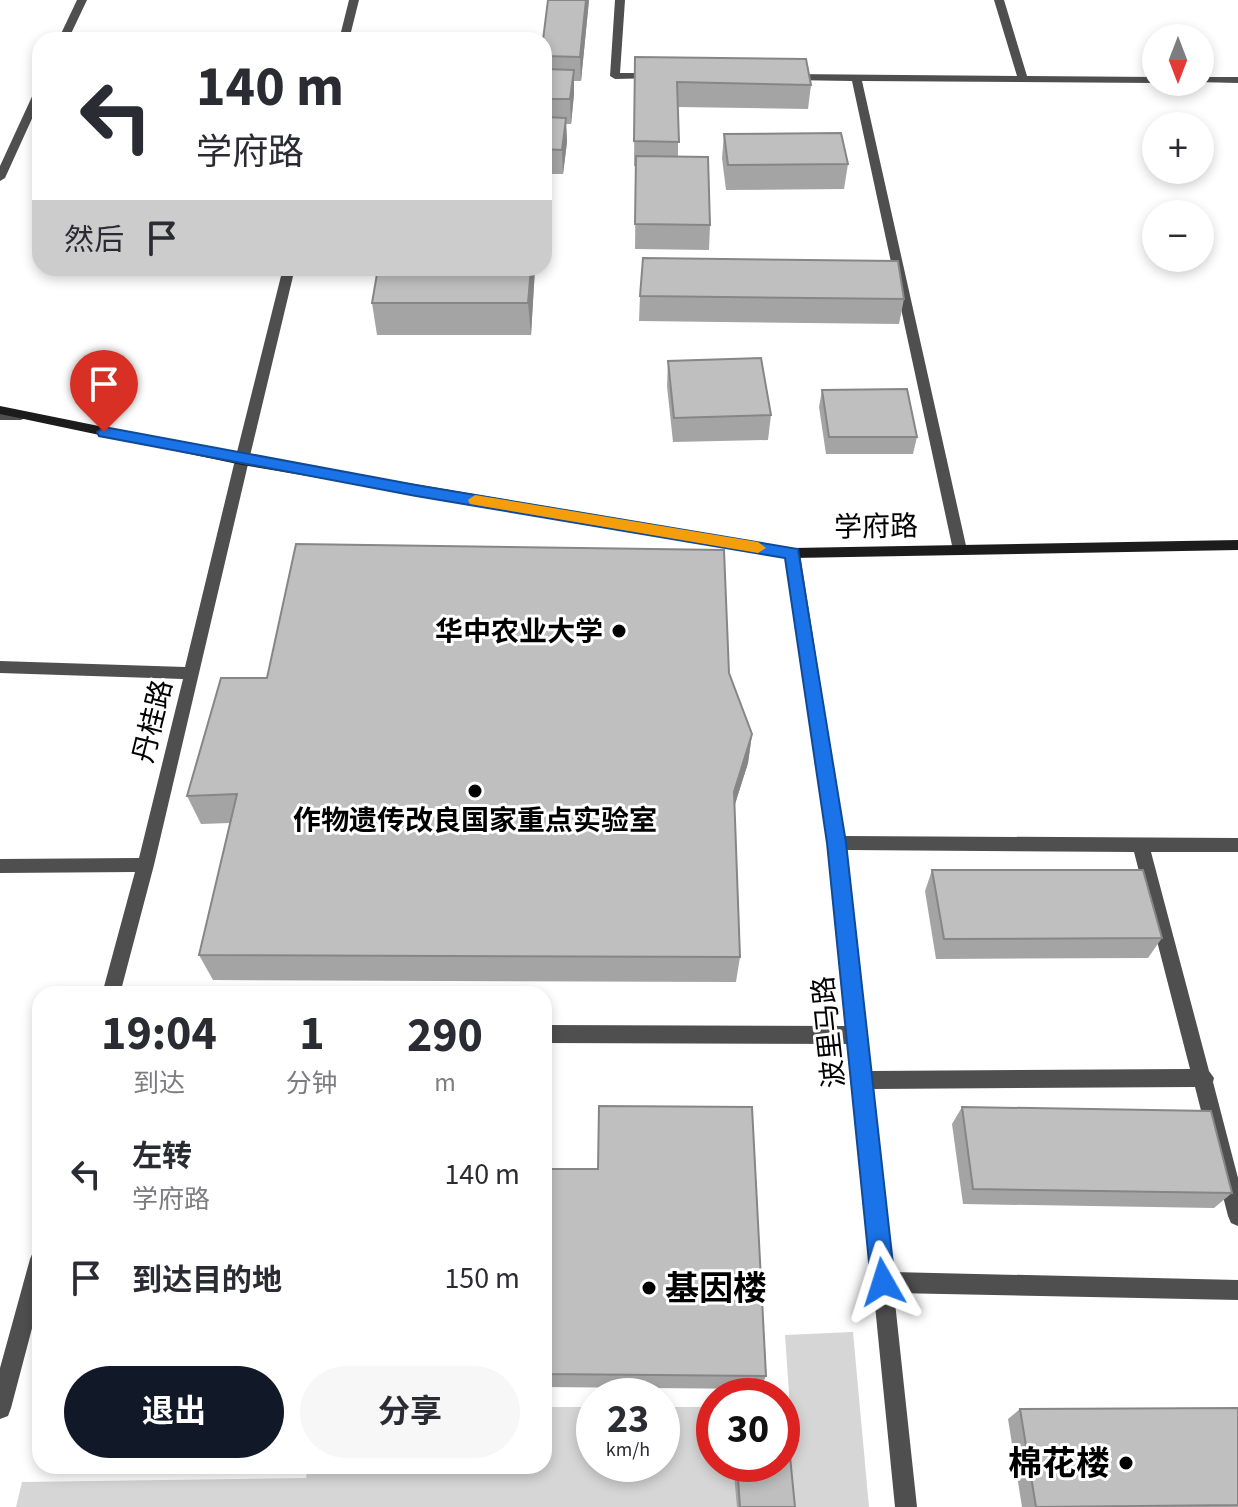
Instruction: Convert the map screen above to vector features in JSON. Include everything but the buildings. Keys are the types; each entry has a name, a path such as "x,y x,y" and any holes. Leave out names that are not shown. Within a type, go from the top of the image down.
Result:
{"street":[{"path":"67,32 82,0"},
{"path":"346,32 354,0"},
{"path":"620,0 615,76 660,76"},
{"path":"999,0 1023,79"},
{"path":"780,77 1142,80"},
{"path":"856,78 960,550"},
{"path":"1214,80 1238,80"},
{"path":"0,178 32,108"},
{"name":"丹桂路","path":"113,986 146,865 287,276"},
{"name":"学府路","path":"0,413 242,460 793,553 1238,545"},
{"name":"波里马路","path":"793,553 837,843 906,1507"},
{"path":"0,667 193,673"},
{"path":"837,843 1238,845"},
{"path":"1141,845 1205,1078 1238,1216"},
{"path":"0,866 146,865"},
{"path":"552,1034 857,1035"},
{"path":"861,1080 1205,1078"},
{"path":"883,1282 1238,1290"},
{"path":"0,1408 32,1289"}],"shaded area":[{"path":"853,1332 869,1507 16,1507 22,1482 306,1478 307,1474 552,1474 552,1407 576,1407 576,1482 680,1482 680,1407 696,1407 696,1482 800,1482 800,1378 788,1378 785,1335"}],"slow traffic":[{"path":"475,500 758,548"}],"place":[{"name":"华中农业大学","path":"619,631"},
{"name":"作物遗传改良国家重点实验室","path":"475,791"},
{"name":"基因楼","path":"649,1288"},
{"name":"棉花楼","path":"1126,1463"}],"route":[{"path":"104,432 242,460 793,553 837,843 883,1282"}]}
